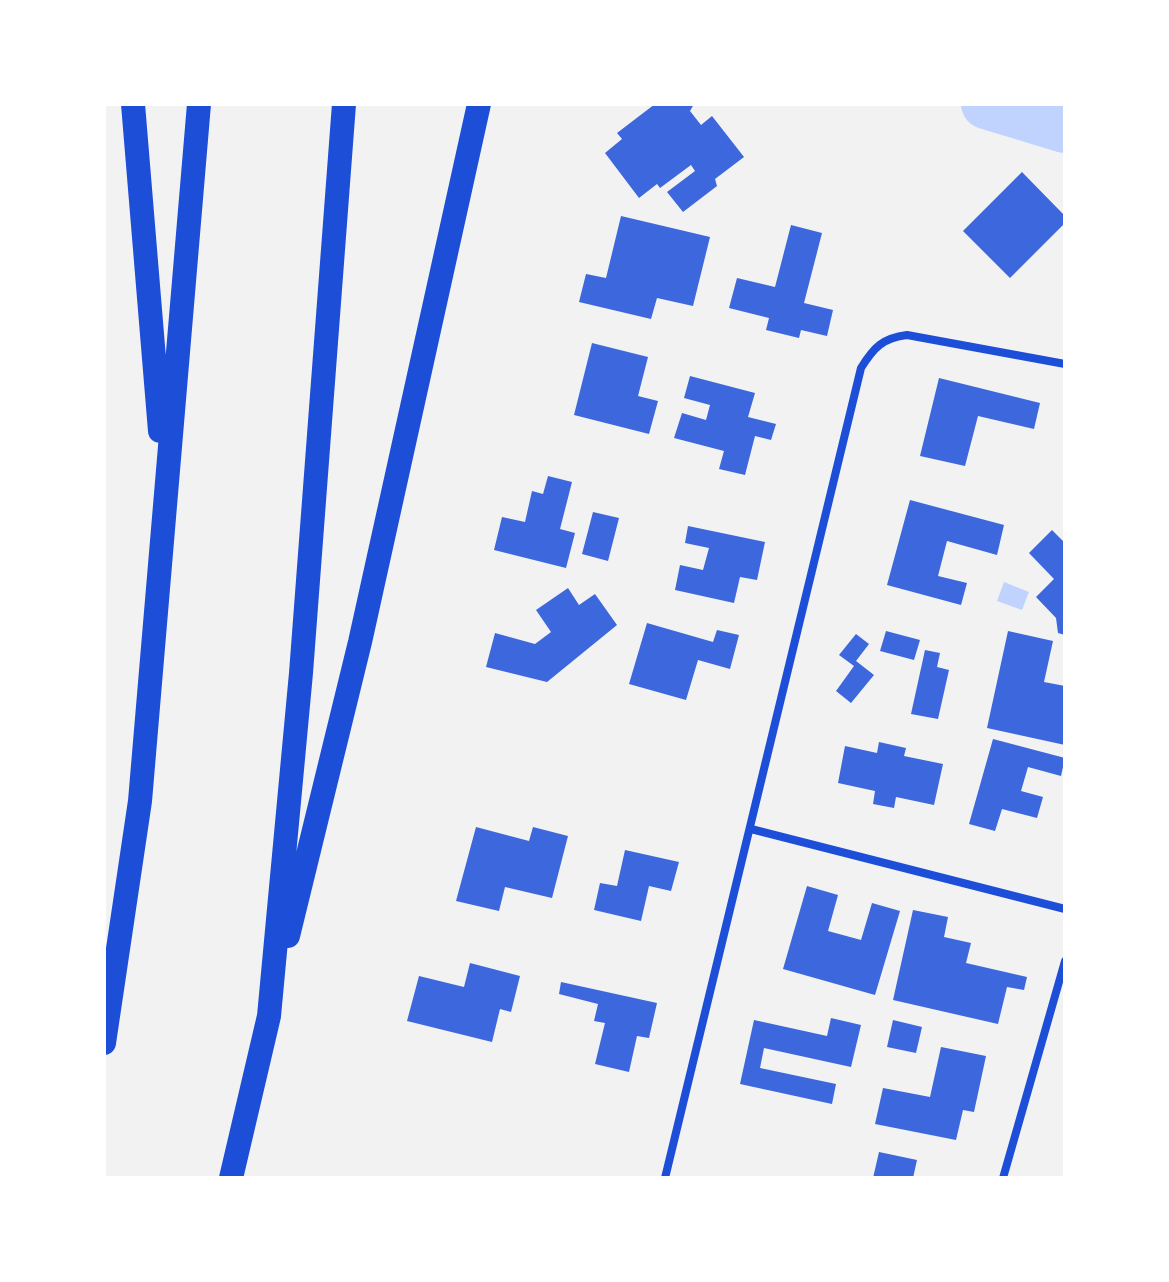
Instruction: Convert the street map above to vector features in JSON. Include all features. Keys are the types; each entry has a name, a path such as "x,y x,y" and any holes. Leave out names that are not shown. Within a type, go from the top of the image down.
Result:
{"highway":[{"path":"133,104 166,497"},
{"path":"104,1043 140,801 199,104"},
{"path":"269,1016 303,657 344,104"},
{"path":"231,1178 360,642 479,104"}],"street":[{"path":"665,1178 861,368 872,349 887,338 926,336 1065,364"},
{"path":"751,829 1065,909"},
{"path":"1003,1178 1065,961"}],"water":[{"path":"1004,582 1029,592 1022,610 997,601"}],"building":[{"path":"655,104 694,104 690,111 701,125 712,116 744,157 715,179 717,186 683,212 667,192 695,171 691,165 660,188 657,184 639,198 605,153 622,139 617,133"},
{"path":"1022,172 1065,216 1065,223 1010,278 963,231"},
{"path":"621,216 710,237 693,306 657,298 651,319 579,302 586,274 606,278"},
{"path":"791,225 822,233 804,303 833,310 827,336 801,330 799,338 766,330 769,318 729,308 737,278 775,287"},
{"path":"592,343 648,357 638,396 658,401 649,434 574,415"},
{"path":"690,376 755,393 748,417 776,424 771,440 755,436 745,475 719,469 724,451 674,438 682,413 706,420 710,405 684,398"},
{"path":"939,378 1040,403 1034,429 978,416 965,466 920,456"},
{"path":"548,476 572,482 560,529 575,533 566,568 494,550 502,517 525,522 532,491 543,494"},
{"path":"910,500 1004,525 997,555 947,541 938,576 967,583 961,605 887,585"},
{"path":"593,512 619,518 608,561 582,554"},
{"path":"688,526 765,542 757,580 740,577 734,603 675,590 680,565 703,570 709,548 685,543"},
{"path":"1052,530 1065,543 1065,635 1058,633 1056,618 1036,597 1054,579 1029,553"},
{"path":"568,588 579,605 595,594 617,625 547,682 486,667 495,633 535,644 551,632 536,610"},
{"path":"647,623 713,642 717,630 739,635 730,669 698,660 686,700 629,684"},
{"path":"886,631 920,640 914,660 880,651"},
{"path":"1008,631 1053,641 1044,682 1065,686 1065,745 987,728"},
{"path":"856,634 869,644 856,661 874,675 851,703 836,691 854,666 839,655"},
{"path":"925,650 940,653 937,667 949,670 938,719 911,714"},
{"path":"993,739 1065,758 1061,776 1028,767 1021,791 1043,797 1037,818 1002,809 995,831 969,824"},
{"path":"879,742 906,748 904,756 943,764 934,805 896,797 894,808 873,804 875,791 838,783 845,746 877,753"},
{"path":"476,827 529,841 533,827 568,836 552,898 505,887 499,911 456,901"},
{"path":"625,850 679,862 671,891 649,886 641,921 594,910 600,883 617,886"},
{"path":"807,886 838,895 828,931 861,940 872,903 900,911 875,995 783,969"},
{"path":"913,910 948,917 944,937 971,943 966,963 1027,977 1024,990 1007,987 998,1024 893,1000"},
{"path":"470,963 520,976 511,1012 500,1009 492,1042 407,1021 419,976 464,987"},
{"path":"561,982 657,1003 649,1038 637,1036 629,1072 595,1064 605,1023 594,1021 598,1004 559,994"},
{"path":"831,1018 861,1025 851,1067 764,1048 760,1068 836,1084 832,1104 740,1084 754,1020 827,1036"},
{"path":"893,1020 922,1027 916,1053 887,1047"},
{"path":"941,1047 986,1056 974,1112 963,1110 956,1140 875,1124 883,1088 930,1097"},
{"path":"879,1152 917,1160 913,1178 873,1178"}],"waterway":[{"path":"986,104 1065,128"}]}
